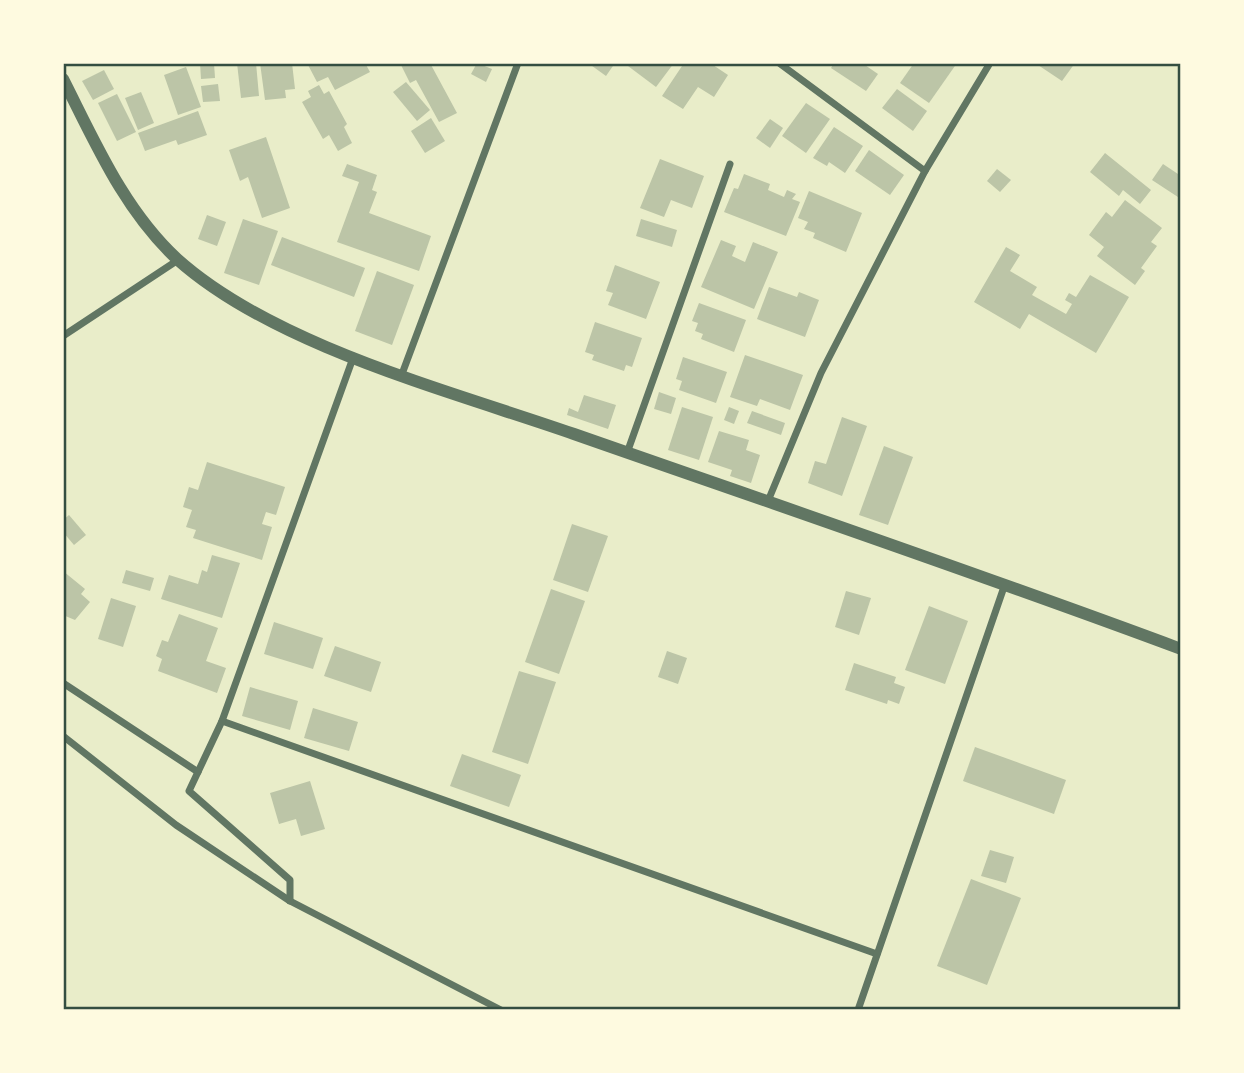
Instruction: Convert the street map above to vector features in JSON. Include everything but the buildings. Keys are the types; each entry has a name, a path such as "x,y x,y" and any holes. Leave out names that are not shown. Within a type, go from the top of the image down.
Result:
{"street":[{"path":"402,374 518,63"},
{"path":"779,63 925,170"},
{"path":"768,501 821,373 925,170 990,63"},
{"path":"63,79 103,159 140,219 178,260 241,306 353,358 1005,583 1181,649"},
{"path":"627,453 730,164"},
{"path":"63,337 178,260"},
{"path":"290,901 290,880 189,791 222,722 353,358"},
{"path":"858,1010 1005,583"},
{"path":"63,683 198,772"},
{"path":"222,722 877,954"},
{"path":"63,736 176,825 290,901 501,1010"}]}
